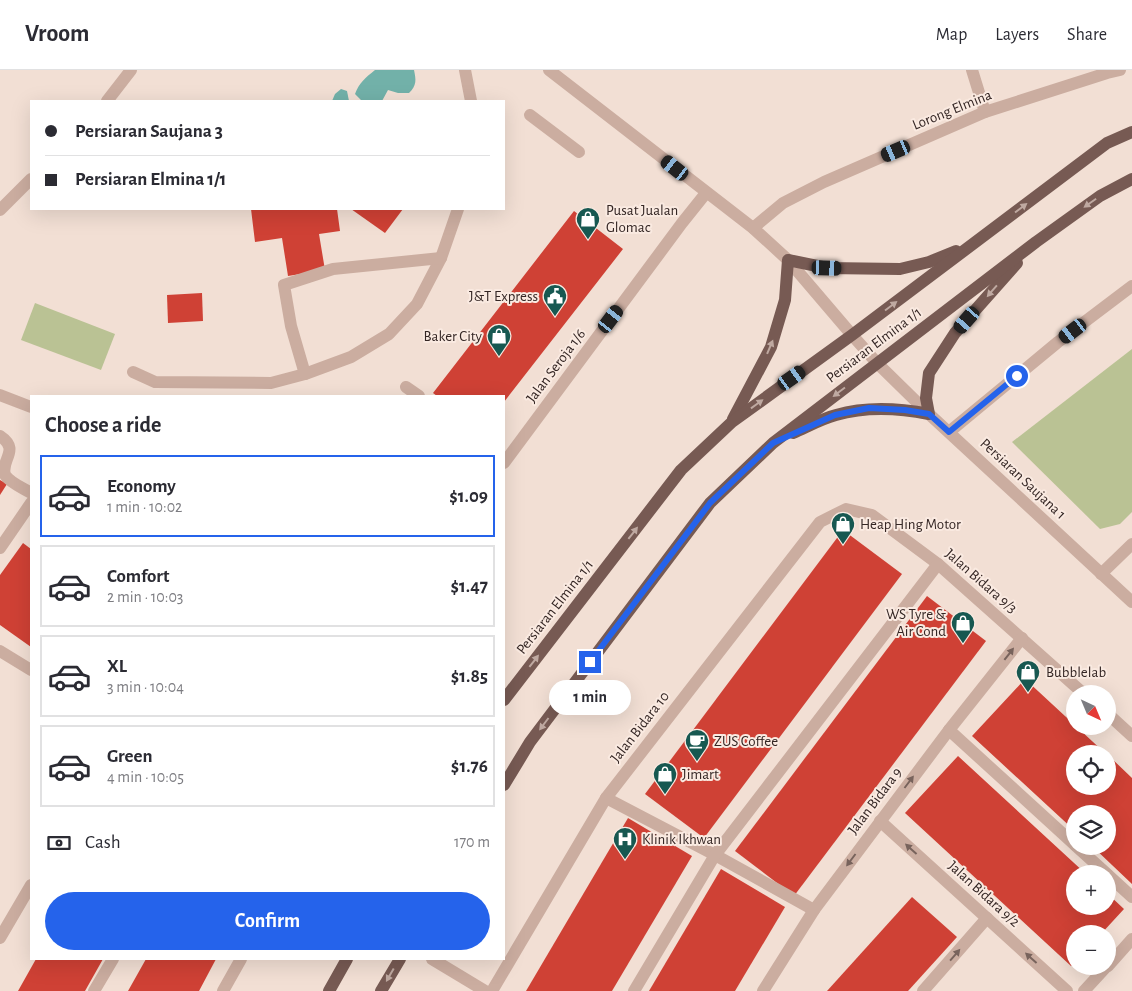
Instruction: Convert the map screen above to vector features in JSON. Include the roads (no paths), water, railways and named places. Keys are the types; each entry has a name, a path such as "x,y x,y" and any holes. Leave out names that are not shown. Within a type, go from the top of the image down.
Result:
{"main road":[{"name":"Persiaran Elmina 1/1","path":"505,699 681,470 732,422 852,335 1107,143 1132,132"},
{"name":"Persiaran Elmina 1/1","path":"505,783 530,742 710,503 773,443 877,363 1036,242 1100,196 1132,179"},
{"path":"773,443 835,415 869,408 905,410 929,414 926,398 928,373 955,333 1036,242"},
{"path":"732,422 771,347 786,300 788,260 827,268 900,269 929,262 972,244"},
{"path":"329,991 346,960"},
{"path":"381,991 399,960"}],"street":[{"path":"108,100 131,70"},
{"path":"465,70 471,100"},
{"name":"Persiaran Elmina 1/1","path":"549,70 753,228 788,260 852,335"},
{"path":"972,70 985,112"},
{"name":"Lorong Elmina","path":"753,228 783,203 824,182 985,112 1120,70"},
{"path":"530,115 579,152"},
{"path":"0,210 30,180"},
{"name":"Jalan Seroja 1/6","path":"505,461 706,193"},
{"path":"133,372 155,382 271,383 305,374 351,357 389,334 417,304 441,258 458,210"},
{"path":"305,374 292,326 284,285 333,269 441,258"},
{"path":"949,432 1058,342 1132,286"},
{"name":"Persiaran Saujana 1","path":"852,335 877,363 929,414 1132,602"},
{"path":"406,386 418,395"},
{"path":"0,394 30,407"},
{"path":"0,436 8,442 10,450 3,467 4,474 30,492"},
{"path":"0,548 30,504"},
{"name":"Jalan Bidara 9/3","path":"846,509 872,515 938,564 1074,685"},
{"name":"Jalan Bidara 10","path":"492,991 606,798 820,522 846,509"},
{"path":"1101,574 1131,546"},
{"path":"634,991 715,855 938,564"},
{"name":"Jalan Bidara 9","path":"763,991 814,910 949,730 1022,638"},
{"path":"0,652 30,669"},
{"path":"1116,721 1132,736"},
{"path":"949,730 1066,837"},
{"path":"606,798 814,910"},
{"name":"Jalan Bidara 9/2","path":"880,821 1067,991"},
{"path":"1086,855 1097,865"},
{"path":"1116,882 1132,897"},
{"path":"0,938 30,887"},
{"path":"924,991 987,918"},
{"path":"1116,956 1132,939"},
{"path":"94,991 112,960"},
{"path":"223,991 240,960"},
{"path":"434,960 485,991"},
{"path":"1084,991 1099,975"}],"water":[{"path":"375,70 414,70 415,85 409,93 398,93 388,90 383,100 361,100 355,94 363,81"},
{"path":"341,89 347,91 349,100 332,100 335,94"}],"place":[{"name":"Pusat Jualan Glomac","path":"588,240"},
{"name":"J&T Express","path":"555,317"},
{"name":"Baker City","path":"499,357"},
{"name":"Heap Hing Motor","path":"843,545"},
{"name":"WS Tyre & Air Cond","path":"963,644"},
{"name":"Bubblelab","path":"1028,693"},
{"name":"ZUS Coffee","path":"697,762"},
{"name":"Jimart","path":"665,795"},
{"name":"Klinik Ikhwan","path":"625,860"}]}
